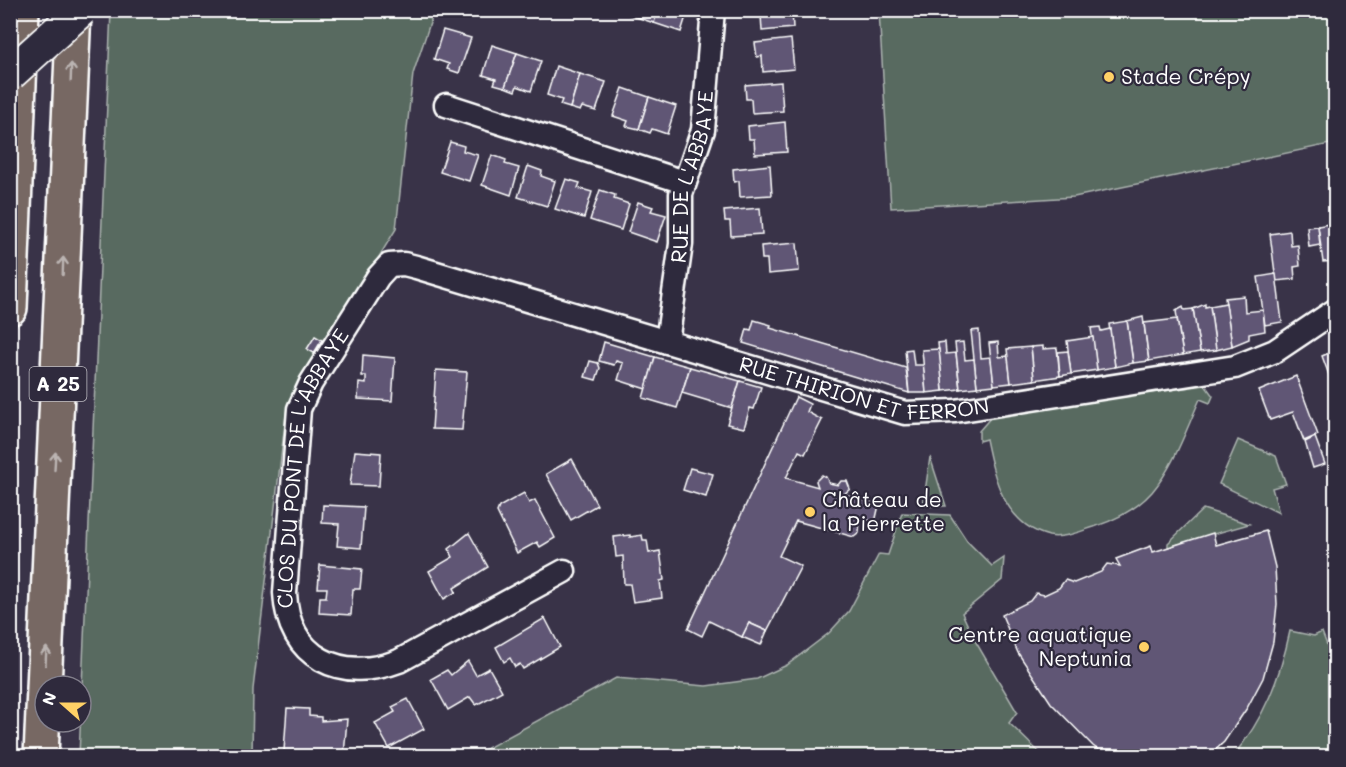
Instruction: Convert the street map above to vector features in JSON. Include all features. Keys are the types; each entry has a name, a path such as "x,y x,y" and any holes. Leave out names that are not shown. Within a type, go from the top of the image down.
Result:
{"highway":[{"path":"10,308 22,10"},
{"name":"A 25","path":"41,756 74,10"}],"street":[{"path":"10,74 81,10"},
{"name":"RUE DE L'ABBAYE","path":"667,342 681,244 680,203 684,182 703,130 713,10"},
{"path":"446,105 684,182"},
{"name":"RUE THIRION ET FERRON","path":"389,265 404,264 416,267 892,410 920,414 956,411 1235,367 1275,351 1335,310"},
{"name":"CLOS DU PONT DE L'ABBAYE","path":"389,265 372,286 311,383 299,409 285,593 287,618 291,628 303,646 318,659 353,668 380,667 399,661 564,571"}],"green space":[{"path":"111,11 434,11 413,74 396,229 287,407 253,689 252,756 79,756 80,734 93,734 93,674 83,674"},
{"name":"Stade Crépy","path":"879,11 1335,11 1335,143 1074,197 891,208"},
{"path":"1205,385 1213,396 1210,403 1200,399 1173,459 1152,492 1140,504 1118,517 1072,534 1049,536 1021,521 1011,510 998,484 986,439 979,441 979,431 992,416"},
{"path":"1238,440 1276,456 1286,484 1272,488 1279,513 1219,484"},
{"path":"930,457 946,506 923,506"},
{"path":"1203,509 1249,524 1168,547 1168,543"},
{"path":"902,513 950,515 967,541 992,566 1004,558 1002,580 962,613 974,639 1017,712 1009,723 1043,756 473,756 616,678 706,686 757,679 787,665 829,633 849,611 879,554 888,555"},
{"path":"1290,631 1314,636 1322,632 1335,666 1335,756 1233,756 1262,713 1276,681"}],"building":[{"path":"628,10 658,10 654,23 627,14"},
{"path":"658,10 688,10 681,32 654,23"},
{"path":"755,10 792,10 793,28 762,31 761,15 755,16"},
{"path":"443,30 471,38 459,73 447,69 449,64 434,59"},
{"path":"791,39 794,69 763,72 762,56 757,57 755,43"},
{"path":"492,45 517,53 505,87 494,84 496,79 483,75"},
{"path":"517,53 541,61 531,91 517,86 515,91 505,87"},
{"path":"556,66 580,74 570,108 560,105 562,100 547,95"},
{"path":"580,74 606,82 596,111 582,107 580,111 570,108"},
{"path":"781,82 783,111 752,113 751,99 746,99 745,85"},
{"path":"623,88 649,97 639,129 626,126 628,121 613,116"},
{"path":"649,97 676,106 667,134 652,129 650,133 639,129"},
{"path":"785,122 787,152 755,154 754,139 749,139 748,126"},
{"path":"450,142 464,146 463,151 478,155 469,181 440,172"},
{"path":"492,155 506,160 505,164 519,168 511,195 482,185"},
{"path":"770,165 772,195 740,197 739,181 734,182 733,169"},
{"path":"528,166 542,171 541,176 555,181 547,206 518,197"},
{"path":"566,179 580,183 578,188 592,192 584,218 555,209"},
{"path":"600,190 615,195 614,199 629,204 621,230 590,220"},
{"path":"638,202 653,207 651,211 666,215 657,242 628,232"},
{"path":"760,208 762,234 731,236 730,221 725,221 724,211"},
{"path":"1334,223 1336,261 1323,262 1318,226"},
{"path":"1318,226 1320,245 1309,247 1307,227"},
{"path":"1290,231 1291,246 1298,245 1300,266 1294,267 1295,279 1276,281 1270,234"},
{"path":"797,243 799,271 768,274 767,259 762,259 761,246"},
{"path":"1276,274 1282,322 1265,325 1258,277"},
{"path":"1244,296 1245,312 1263,310 1265,331 1249,334 1249,339 1232,346 1225,298"},
{"path":"1226,303 1232,346 1216,350 1210,306"},
{"path":"1205,304 1205,307 1210,306 1216,350 1200,352 1193,309"},
{"path":"1183,307 1184,310 1193,309 1200,352 1183,355 1176,311"},
{"path":"1143,317 1149,361 1133,363 1127,321"},
{"path":"1177,319 1183,355 1149,361 1144,323"},
{"path":"754,320 771,325 770,328 906,368 909,393 743,343 747,329 751,330"},
{"path":"1127,321 1133,363 1115,367 1109,324"},
{"path":"1100,327 1101,331 1110,329 1115,367 1097,370 1091,328"},
{"path":"979,330 981,358 991,357 994,385 977,387 971,331"},
{"path":"315,336 322,340 314,353 307,349"},
{"path":"1093,337 1097,370 1071,374 1067,341"},
{"path":"604,342 655,357 646,389 618,380 623,363 616,361 614,365 599,361"},
{"path":"945,342 946,354 956,353 960,389 943,391 938,343"},
{"path":"963,342 965,360 974,359 977,387 960,389 955,343"},
{"path":"998,342 999,357 1008,356 1011,383 994,385 989,343"},
{"path":"1043,346 1043,349 1057,348 1060,376 1034,380 1031,347"},
{"path":"1031,347 1034,380 1011,383 1007,349"},
{"path":"912,349 914,365 924,365 926,393 909,393 905,350"},
{"path":"939,349 943,391 926,393 922,350"},
{"path":"1336,350 1336,394 1322,356"},
{"path":"1068,351 1071,374 1060,376 1058,352"},
{"path":"363,355 395,358 392,401 358,399 359,383 366,384 366,376 362,376"},
{"path":"655,357 690,367 677,408 643,398"},
{"path":"590,361 598,363 600,368 596,380 585,377"},
{"path":"690,367 740,381 732,408 682,393"},
{"path":"436,370 467,372 462,430 432,429"},
{"path":"1296,376 1318,435 1304,441 1293,412 1270,420 1259,391"},
{"path":"740,381 761,387 754,409 750,408 744,428 727,424"},
{"name":"Château de la Pierrette","path":"796,397 810,404 807,412 822,420 805,454 799,451 786,478 818,487 816,481 822,475 829,483 838,485 841,481 847,481 850,489 844,494 879,505 876,518 872,521 860,518 859,533 854,537 796,521 779,556 801,566 767,631 749,623 742,637 709,621 702,636 688,629"},
{"path":"1315,437 1325,464 1313,468 1305,442"},
{"path":"355,451 381,453 379,486 350,485"},
{"path":"572,459 597,505 571,520 546,474"},
{"path":"690,468 713,474 706,497 683,490"},
{"path":"524,493 529,503 535,500 555,538 540,547 537,542 517,553 497,512 499,507"},
{"path":"323,505 364,507 361,548 337,546 339,524 322,523"},
{"name":"Centre aquatique Neptunia","path":"1266,531 1275,567 1277,604 1273,642 1263,678 1247,708 1224,742 1209,756 1107,756 1093,746 1051,703 1018,653 1002,615 1030,601 1036,593 1044,595 1059,588 1065,580 1074,583 1101,572 1107,564 1120,566 1116,559 1151,546 1153,552 1213,533 1216,545"},
{"path":"469,533 488,567 454,588 456,592 444,599 429,571 453,557 449,549"},
{"path":"630,535 630,537 642,535 643,540 647,540 649,553 660,551 664,580 660,581 662,598 633,602 630,584 624,584 623,556 616,557 614,537"},
{"path":"320,565 362,569 360,589 353,589 351,615 319,613 320,597 326,597 327,588 318,588"},
{"path":"545,618 560,647 523,669 520,664 515,667 510,658 504,662 496,647"},
{"path":"749,623 767,631 761,645 742,637"},
{"path":"468,661 476,675 489,668 502,691 476,705 470,697 448,710 431,679 447,670 451,675"},
{"path":"408,699 424,729 389,748 375,723 395,712 392,707"},
{"path":"287,708 309,709 309,716 321,717 321,721 347,719 344,755 303,756 302,752 284,751"}],"place":[{"name":"Stade Crépy","path":"1109,77"},
{"name":"Château de la Pierrette","path":"810,512"},
{"name":"Centre aquatique Neptunia","path":"1144,647"}]}
